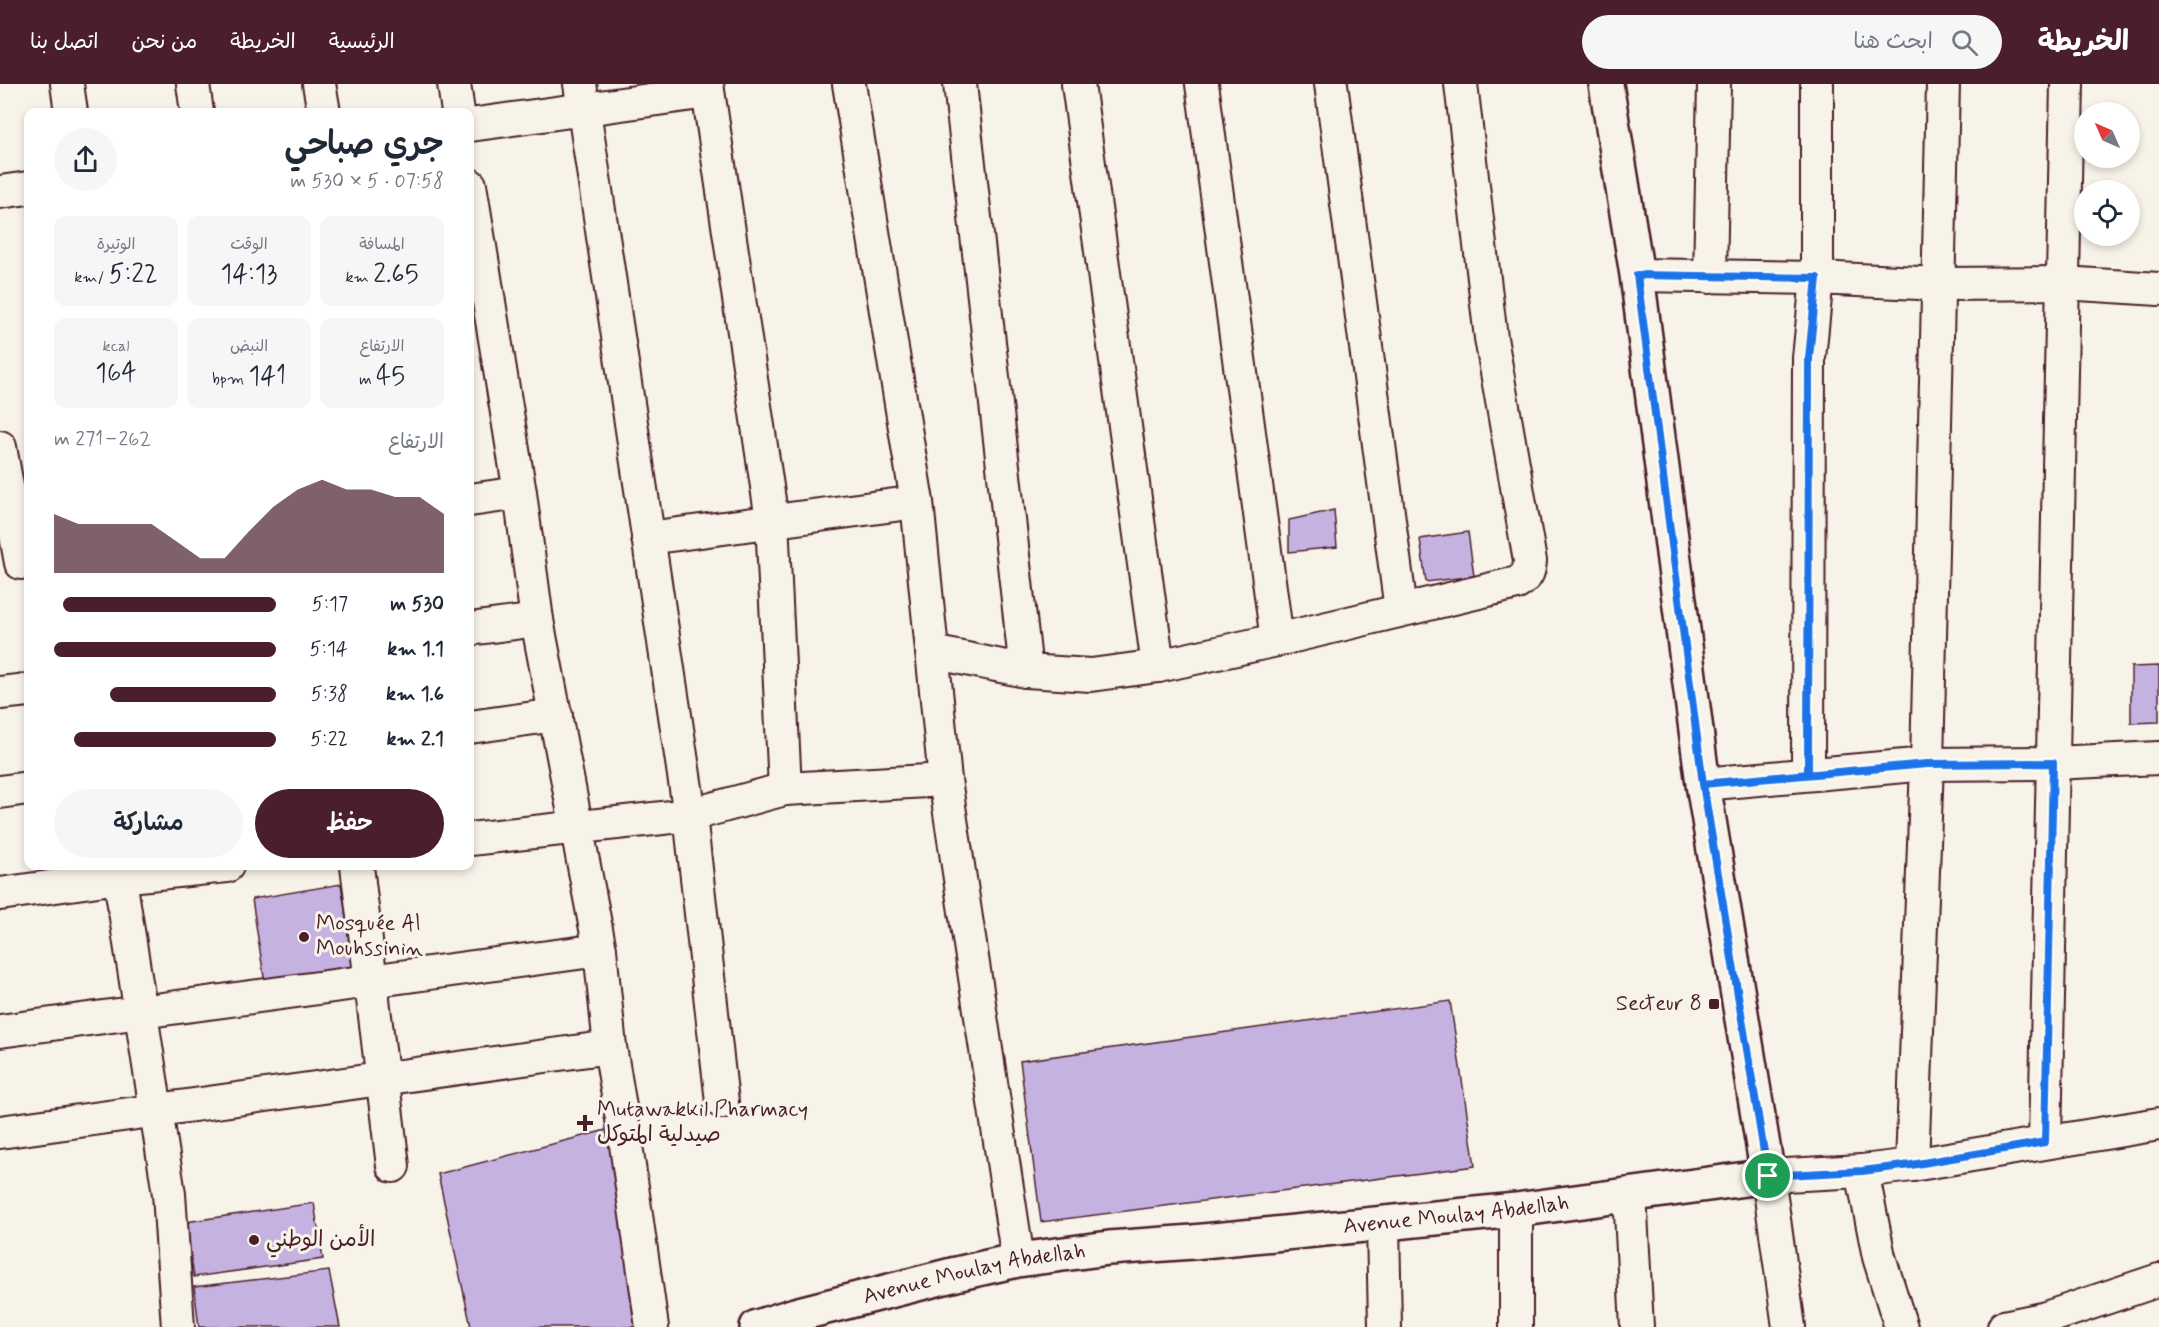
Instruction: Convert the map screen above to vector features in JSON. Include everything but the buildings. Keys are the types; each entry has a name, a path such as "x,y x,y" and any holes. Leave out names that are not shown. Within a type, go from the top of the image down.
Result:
{"street":[{"path":"67,84 70,108"},
{"path":"193,84 196,108"},
{"path":"320,84 323,108"},
{"path":"454,84 457,108"},
{"path":"849,84 917,502 945,780 1018,1260"},
{"path":"960,84 1026,671"},
{"path":"1078,84 1158,666"},
{"path":"1202,84 1276,640"},
{"path":"1331,84 1401,610"},
{"path":"932,652 1026,671 1091,675 1158,666 1276,640 1517,583 1527,574 1530,561 1491,338 1461,84"},
{"path":"1606,84 1637,275 1703,784 1768,1176 1789,1327"},
{"path":"1710,277 1714,84"},
{"path":"1808,774 1809,358 1817,278 1817,84"},
{"path":"1911,1165 1927,764 1943,84"},
{"path":"2045,1142 2067,84"},
{"path":"474,123 581,96 707,88 772,520 785,789"},
{"path":"581,96 690,815 722,1102"},
{"path":"0,192 24,189"},
{"path":"474,209 520,493 537,620 600,950 610,1047 652,1327"},
{"path":"1637,275 1817,278 1939,284 2063,283 2159,289"},
{"path":"0,447 16,563"},
{"path":"474,499 520,493"},
{"path":"648,538 917,502"},
{"path":"474,628 537,620"},
{"path":"0,693 24,690"},
{"path":"474,726 556,715"},
{"path":"1703,784 1927,764 2053,763 2159,758"},
{"path":"474,839 690,815 785,789 945,780"},
{"path":"0,792 24,789"},
{"path":"0,894 119,871 141,870"},
{"path":"358,870 393,1166"},
{"path":"119,871 169,1194 178,1327"},
{"path":"0,1031 600,950"},
{"path":"0,1132 610,1047"},
{"name":"Avenue Moulay Abdellah","path":"757,1327 1018,1260 1109,1248 1516,1210 1768,1176 1862,1171 2159,1124"},
{"path":"1862,1171 1879,1257 1901,1327"},
{"path":"1630,1194 1637,1327"},
{"path":"1516,1210 1516,1327"},
{"path":"1383,1223 1385,1327"},
{"path":"2004,1327 2043,1319 2159,1280"}],"place":[{"name":"Mosquée Al Mouhssinin","path":"304,937"},
{"name":"Secteur 8","path":"1714,1004"},
{"name":"Mutawakkil Pharmacy صيدلية المتوكل","path":"585,1123"},
{"name":"الأمن الوطني","path":"254,1240"}],"route":[{"path":"1768,1176 1703,784 1808,774 1809,358 1817,278 1637,275 1703,784 1927,764 2053,763 2045,1142 1911,1165 1862,1171 1768,1176"}]}
